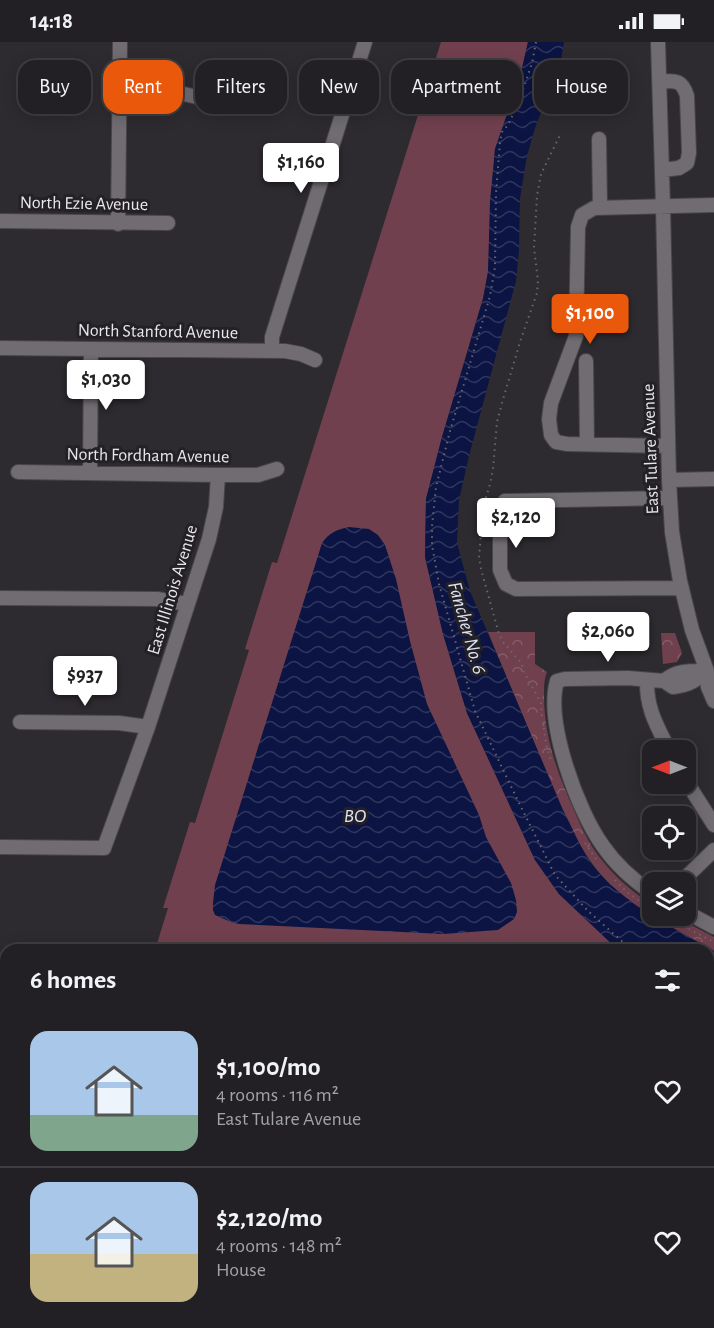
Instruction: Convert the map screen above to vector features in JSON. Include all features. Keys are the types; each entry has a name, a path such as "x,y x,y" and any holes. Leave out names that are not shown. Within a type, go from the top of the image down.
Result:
{"street":[{"path":"120,42 120,60"},
{"path":"272,351 272,337 365,42"},
{"name":"East Tulare Avenue","path":"662,44 659,81 672,531 692,630 711,674 708,687 714,701"},
{"path":"659,81 678,81 685,87 689,153 687,163 679,168 662,170"},
{"path":"118,224 120,114"},
{"path":"599,139 600,207"},
{"path":"668,446 556,442 551,435 549,419 551,403 576,336 578,227 582,215 600,207 714,205"},
{"name":"North Ezie Avenue","path":"0,221 168,223"},
{"name":"North Stanford Avenue","path":"0,348 285,351 315,360"},
{"path":"90,473 91,349"},
{"path":"586,361 587,444"},
{"name":"North Fordham Avenue","path":"18,472 258,475 277,469"},
{"name":"East Illinois Avenue","path":"0,847 104,849 148,727 211,528 216,507 218,475"},
{"path":"669,480 714,479"},
{"path":"670,498 505,501 500,509 500,570 506,584 516,589 682,588"},
{"path":"0,598 157,599 187,604"},
{"path":"642,885 614,861 601,844 571,779 558,736 554,700 557,681 628,678 664,681 673,687 692,683 711,674"},
{"path":"647,680 650,709 664,740"},
{"path":"20,722 119,723 148,727"},
{"path":"694,794 714,825"},
{"path":"691,872 714,850"},
{"path":"696,917 714,927"}],"path":[{"path":"553,768 546,744 541,703 522,664 503,642 495,623 481,568 479,544 483,507 493,469 502,404 537,292 534,248 537,196 542,174 561,133"},
{"path":"581,836 602,865"},
{"path":"614,878 627,892 642,903"},
{"path":"683,926 714,942"}],"green space":[{"path":"441,42 528,42 522,68 522,60 435,60"},
{"path":"418,114 507,114 495,149 488,272 483,298 426,499 425,557 443,634 467,713 535,860 559,894 612,944 157,944 168,908 163,908 190,822 195,823 249,650 245,649 272,562 277,563"},
{"path":"488,632 535,632 535,664 547,672 544,686 546,725 562,782 589,841 612,872 642,897 642,909 614,888 589,859 561,807"},
{"path":"661,633 675,633 682,653 677,662 663,664"},
{"path":"669,926 693,926 714,937 714,944 701,944"}],"water":[{"name":"Fancher No. 6","path":"528,42 564,42 561,60 534,60 534,114 540,114 527,156 520,198 516,281 459,500 457,543 470,591 563,810 583,850 603,878 642,909 642,926 669,926 702,944 612,944 559,894 535,860 467,713 443,634 425,557 426,499 483,299 488,272 490,201 495,149 507,114 522,114 522,68"},
{"name":"BO","path":"349,527 369,529 378,535 385,545 396,579 427,704 479,815 486,837 511,883 517,912 514,919 498,930 443,934 239,924 215,915 213,910 215,885 322,543 334,532"}]}
